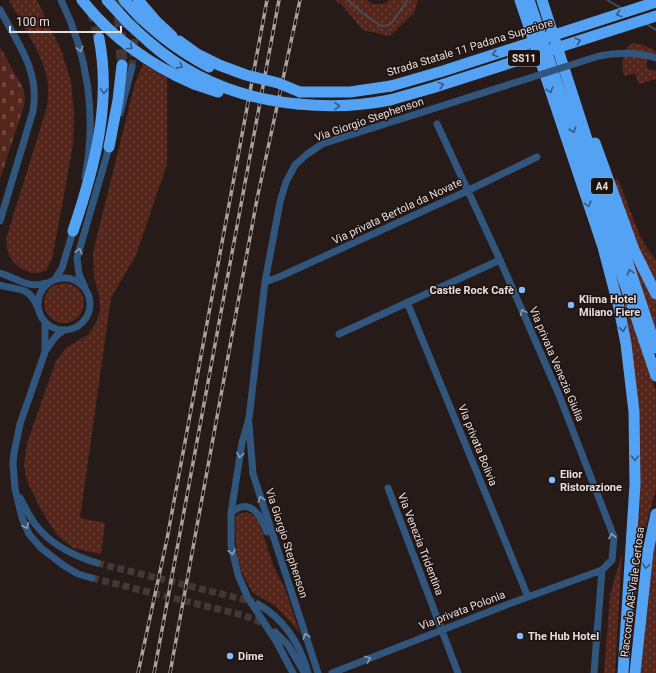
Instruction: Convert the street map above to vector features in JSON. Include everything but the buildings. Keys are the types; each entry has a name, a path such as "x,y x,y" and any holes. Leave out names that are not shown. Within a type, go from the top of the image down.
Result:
{"highway":[{"path":"82,0 108,29 150,62 165,71 194,84 242,100 271,106 298,104"},
{"name":"SS11","path":"107,0 129,24 177,64 217,85 244,95 284,103 314,106 380,102 407,96 656,16"},
{"name":"Strada Statale 11 Padana Superiore","path":"124,0 148,25 177,48 199,62 224,74 252,83 300,92 350,92 391,86 443,71 656,2"},
{"path":"520,0 603,247 619,308 627,351 634,412 635,477 623,673"},
{"name":"A4","path":"529,0 656,376"},
{"name":"A4","path":"542,0 656,348"},
{"path":"140,2 156,21 170,34 203,57 232,70 278,83 300,92"},
{"path":"549,22 602,160 626,230 656,294"},
{"path":"73,231 83,200 101,129 104,83 99,38"},
{"path":"109,147 120,90 127,66"},
{"name":"Raccordo A8-Viale Certosa","path":"636,673 647,558 656,514"}],"street":[{"path":"56,278 62,268 73,231 85,174 90,124 88,90 82,57 72,24 61,0"},
{"path":"0,10 30,66 35,88 35,100 0,221"},
{"name":"Via Giorgio Stephenson","path":"293,673 276,641 248,598 238,575 230,545 231,513 242,443 249,418 265,282 280,202 286,182 292,170 299,160 322,144 599,56 626,53 656,58"},
{"name":"Via privata Venezia Giulia","path":"437,124 500,260 559,395 614,537 612,560 602,570"},
{"path":"92,578 78,574 63,565 41,548 29,534 22,518 14,489 13,464 16,440 45,352 56,336 64,330 77,326 86,317 89,309 90,300 79,274 77,258 109,147"},
{"name":"Via privata Bertola da Novate","path":"265,282 467,191 537,157"},
{"path":"339,334 500,260"},
{"path":"0,266 4,274 19,282 38,285 56,278 66,277 74,280 85,288"},
{"path":"37,306 38,297 48,282"},
{"path":"1,286 21,288 29,293 34,299 40,315 45,323 54,328 64,330"},
{"name":"Via privata Bolivia","path":"407,302 528,597"},
{"path":"45,323 45,352"},
{"name":"Via Giorgio Stephenson","path":"249,418 253,474 318,673"},
{"name":"Via Venezia Tridentina","path":"388,488 458,673"},
{"path":"14,489 36,525 49,539 73,554 97,563"},
{"path":"231,513 240,507 250,508 256,511 264,524 275,559 286,576"},
{"path":"594,673 602,570"},
{"name":"Via privata Polonia","path":"332,673 441,630 602,570"},
{"path":"258,604 272,614 292,635 301,653 308,673"},
{"path":"275,632 288,645 304,673"}],"green space":[{"path":"9,0 37,0 61,50 71,81 74,113 73,145 52,260 46,270 38,273 28,272 15,264 7,250 6,239 47,107 48,81 39,54"},
{"path":"335,0 367,0 372,4 385,4 389,0 418,0 414,13 390,36 363,30 341,4"},
{"path":"633,43 641,44 656,51 656,53 649,57 646,64 648,69 656,71 656,79 639,84 635,73 624,76 623,58 629,45"},
{"path":"0,47 24,90 25,102 0,179"},
{"path":"143,64 167,78 167,164 136,255 111,298 80,518 105,523 101,554 73,548 57,535 41,510 27,481 24,465 27,443 56,361 66,348 89,334 96,323 100,311 99,294 94,278 93,252 135,83"},
{"path":"618,179 638,231 645,245 656,260 656,285 644,262 612,181"},
{"path":"624,235 656,300 656,333"},
{"path":"606,241 656,391 656,489 644,533 630,655 628,655 639,445"},
{"path":"68,283 75,286 81,292 84,303 83,311 75,320 68,323 60,323 53,320 45,311 44,299 47,292 56,284"},
{"path":"247,512 255,517 259,522 274,568 285,588 300,634 292,623 275,606 252,592 241,571 236,546 235,517 238,514"},
{"path":"656,534 656,673 640,673 651,567"},
{"path":"622,554 615,673 604,673 610,595"}],"waterway":[{"path":"348,0 361,12 381,26 390,24 407,0"},
{"path":"607,0 621,8"},
{"path":"645,23 656,30"}],"tunnel":[{"path":"116,0 120,23 122,65"},
{"path":"92,10 99,38"},
{"path":"132,67 135,35 135,11"},
{"path":"97,563 254,602"},
{"path":"92,578 242,615 267,626"}],"railway":[{"path":"138,673 167,539 267,0"},
{"path":"154,673 279,0"},
{"path":"170,673 257,199 300,0"}],"place":[{"name":"Castle Rock Cafè","path":"522,290"},
{"name":"Klima Hotel Milano Fiere","path":"571,305"},
{"name":"Elior Ristorazione","path":"552,480"},
{"name":"The Hub Hotel","path":"520,636"},
{"name":"Dime","path":"230,656"}]}
